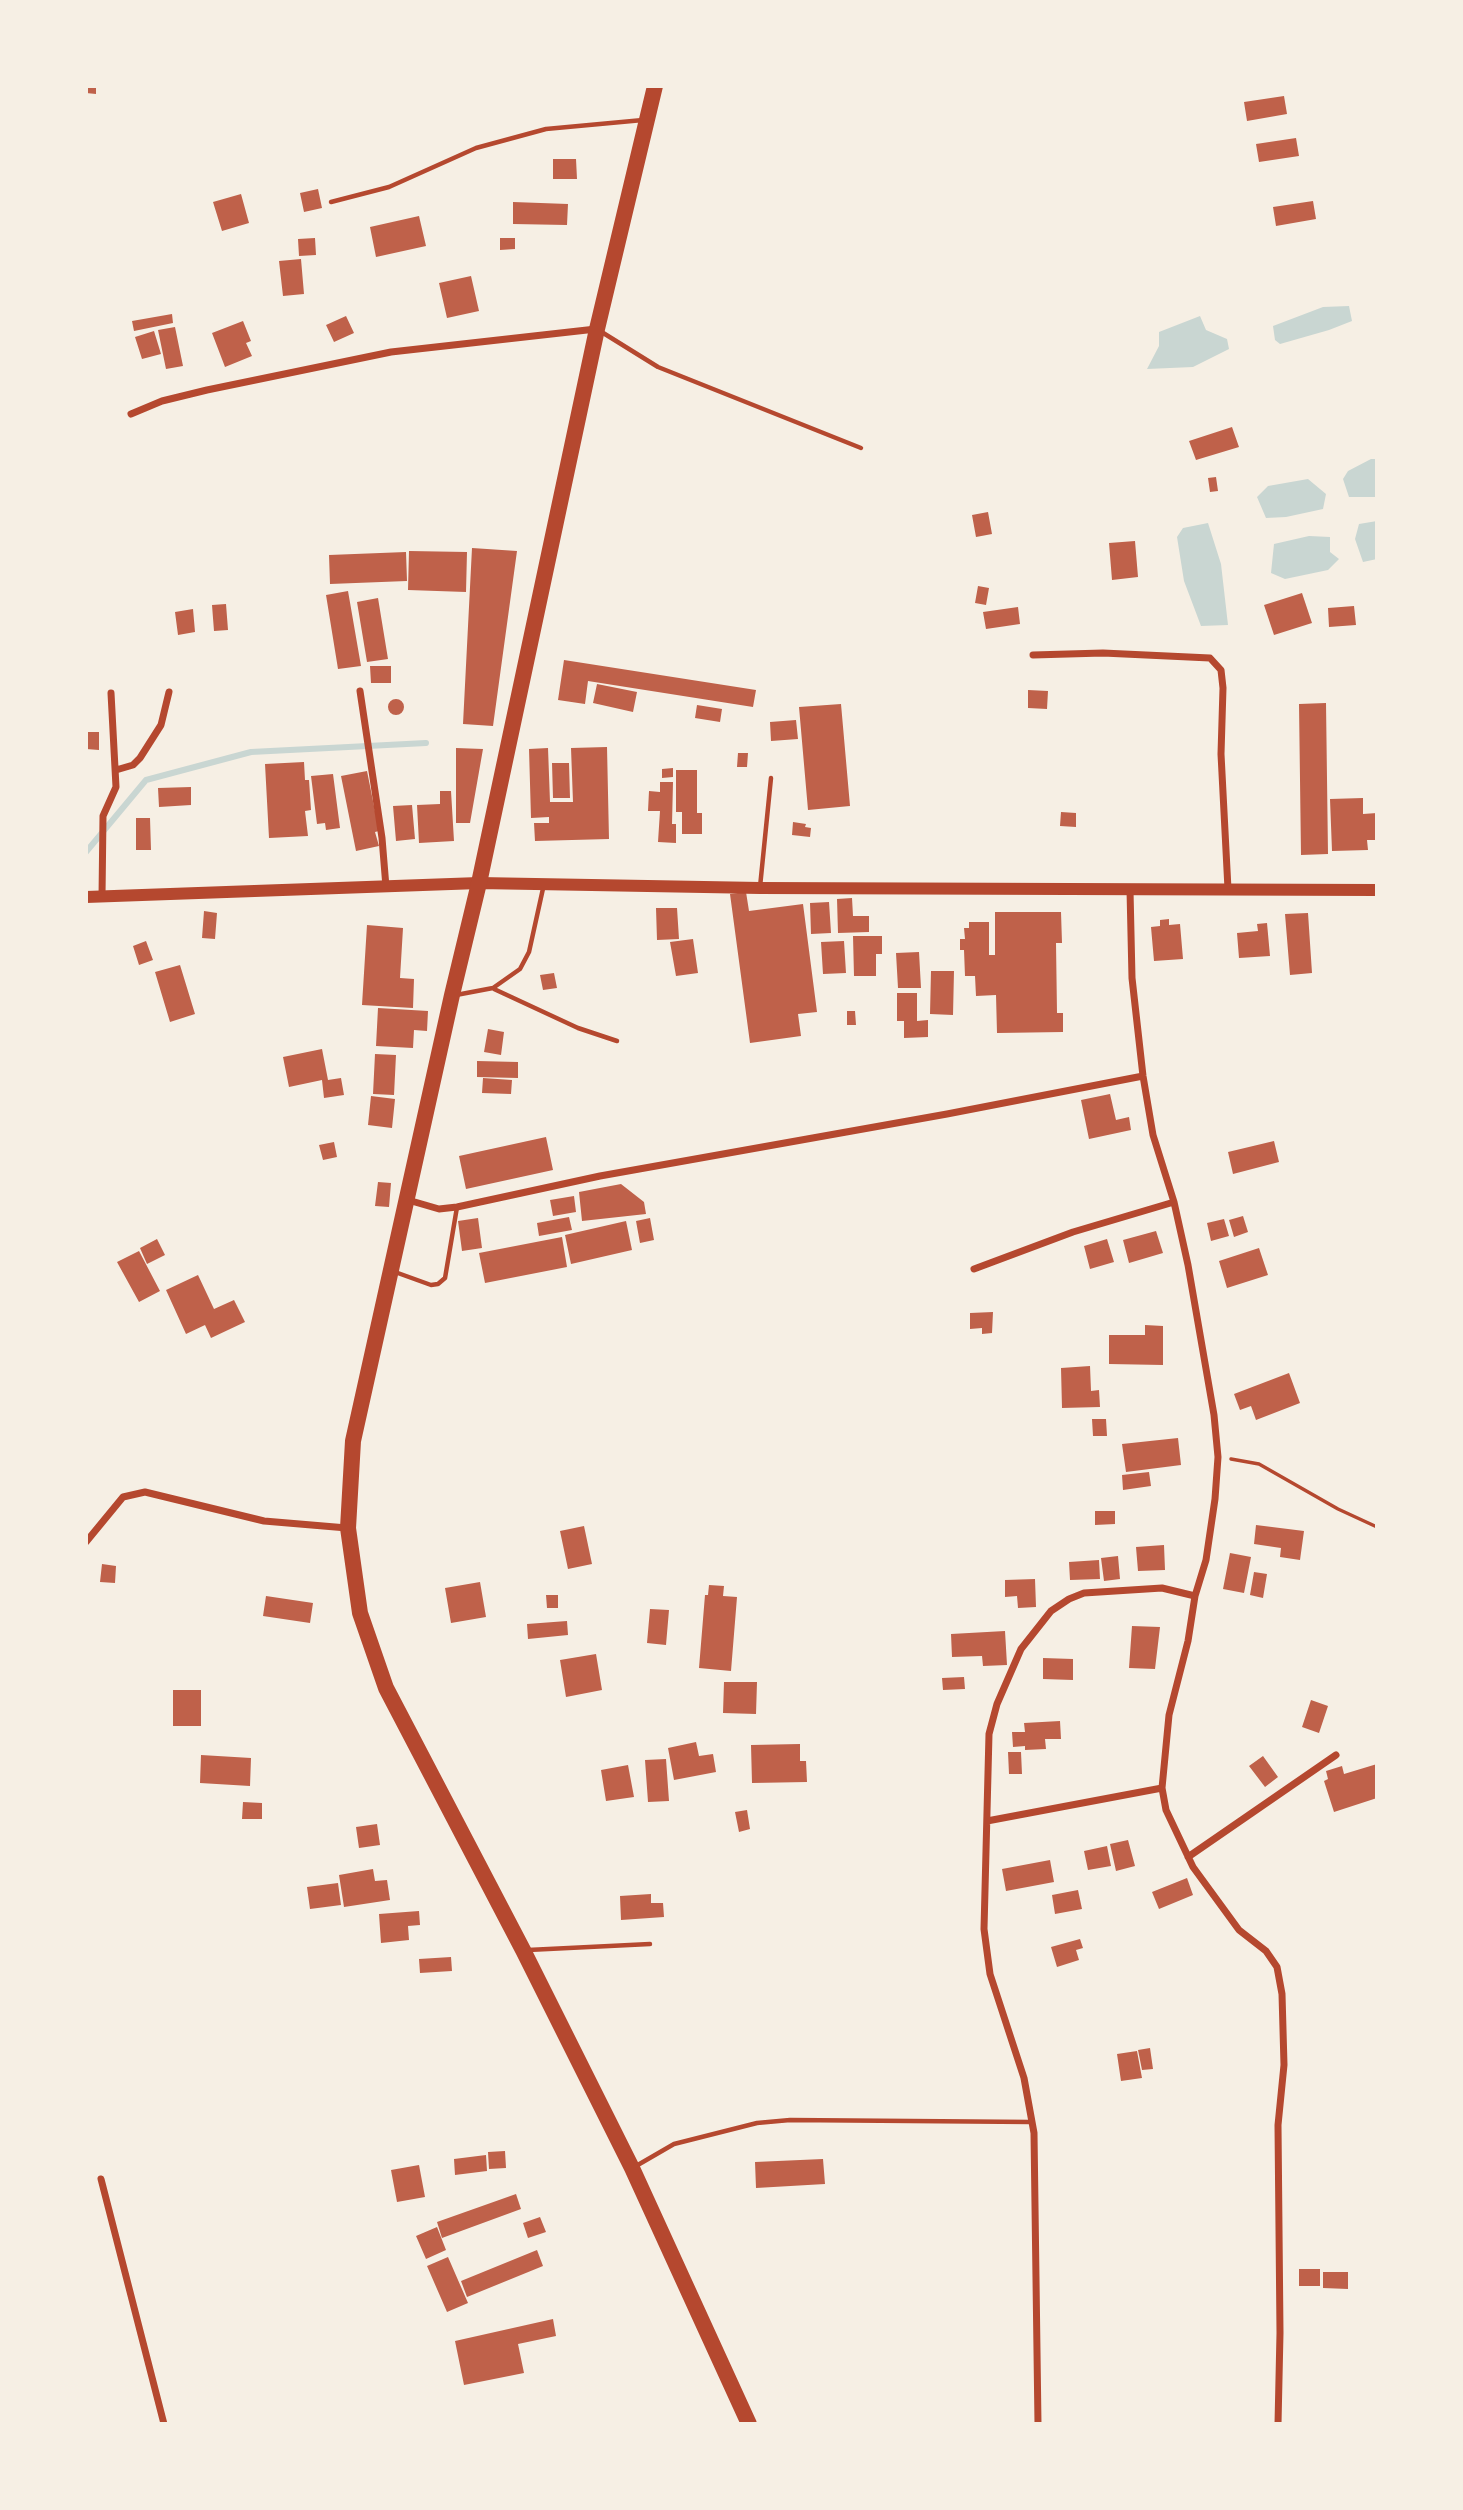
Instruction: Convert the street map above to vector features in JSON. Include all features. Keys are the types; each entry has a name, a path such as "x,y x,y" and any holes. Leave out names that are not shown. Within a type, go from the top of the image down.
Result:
{"highway":[{"path":"656,86 597,329 479,883 353,1441 348,1528 360,1612 386,1688 523,1950 632,2168 748,2424"}],"main road":[{"path":"86,897 479,883 760,888 1377,890"}],"street":[{"path":"131,414 162,401 206,390 391,352 597,329"},
{"path":"1033,655 1103,653 1210,658 1221,670 1221,754 1228,889"},
{"path":"360,691 386,887"},
{"path":"117,770 132,765 140,758 161,725 169,692"},
{"path":"102,897 102,828 105,811 116,787 117,770 111,693"},
{"path":"1130,890 1132,978 1143,1076 1153,1135 1174,1202 1198,1321 1214,1415 1218,1457 1206,1560 1195,1596 1188,1641 1169,1715 1162,1788 1166,1810 1188,1857 1239,1930 1266,1951 1277,1967 1282,1994 1284,2045 1278,2125 1278,2424"},
{"path":"407,1200 439,1209 457,1207 600,1176 1143,1076"},
{"path":"974,1269 1073,1232 1174,1202"},
{"path":"86,1542 123,1497 145,1492 264,1521 348,1528"},
{"path":"1038,2424 1034,2133 1024,2078 990,1974 984,1929 989,1734 997,1704 1021,1649 1051,1611 1084,1593 1162,1588 1195,1596"},
{"path":"1188,1857 1336,1755"},
{"path":"987,1821 1162,1788"},
{"path":"102,2179 164,2424"}],"lane":[{"path":"331,202 389,187 476,148 546,129 648,119"},
{"path":"597,329 658,367 861,448"},
{"path":"760,888 771,778"},
{"path":"452,995 493,988 520,969 529,952 545,884"},
{"path":"493,988 578,1028 617,1041"},
{"path":"391,1271 431,1285 445,1279 457,1207"},
{"path":"523,1950 650,1944"},
{"path":"632,2168 674,2144 757,2123 790,2120 1032,2122"}],"path":[{"path":"1218,1457 1259,1464 1338,1509 1377,1527"}],"shaded area":[{"path":"1349,306 1352,321 1280,344 1275,340 1273,326 1323,307"},
{"path":"1200,316 1206,330 1227,339 1229,349 1193,367 1147,369 1159,346 1159,332"},
{"path":"1371,459 1377,459 1377,497 1349,497 1343,479 1348,471"},
{"path":"1308,479 1326,494 1323,509 1286,517 1266,518 1257,497 1268,486"},
{"path":"1377,521 1377,559 1363,562 1355,539 1359,524"},
{"path":"1208,523 1221,564 1228,625 1201,626 1184,581 1177,537 1183,528"},
{"path":"1309,536 1330,537 1330,552 1339,559 1328,570 1285,579 1271,573 1274,544"}],"building":[{"path":"86,86 96,86 96,94 86,93"},
{"path":"1284,96 1287,114 1247,121 1244,102"},
{"path":"1296,138 1299,156 1259,162 1256,144"},
{"path":"553,159 576,159 577,179 553,179"},
{"path":"318,189 322,208 304,212 300,193"},
{"path":"241,194 249,223 222,231 213,202"},
{"path":"1313,201 1316,219 1276,226 1273,207"},
{"path":"513,202 568,204 567,225 513,224"},
{"path":"419,216 426,246 376,257 370,227"},
{"path":"315,238 316,255 299,256 298,239"},
{"path":"500,238 515,238 515,249 500,250"},
{"path":"301,259 304,294 283,296 279,261"},
{"path":"471,276 479,311 447,318 439,283"},
{"path":"172,314 173,323 134,331 132,321"},
{"path":"346,316 354,333 334,342 326,325"},
{"path":"243,321 251,341 246,343 252,356 225,367 212,333"},
{"path":"175,327 183,366 166,369 158,330"},
{"path":"154,331 161,354 142,359 135,337"},
{"path":"1232,427 1239,447 1196,460 1189,441"},
{"path":"1216,477 1218,491 1210,492 1208,478"},
{"path":"988,512 992,534 976,537 972,515"},
{"path":"1135,541 1138,577 1112,580 1109,543"},
{"path":"472,548 517,551 493,726 463,724"},
{"path":"409,551 467,552 466,592 408,590"},
{"path":"406,552 407,581 330,584 329,555"},
{"path":"978,586 989,588 986,605 975,603"},
{"path":"348,591 361,666 338,669 326,595"},
{"path":"1302,593 1312,623 1274,635 1264,605"},
{"path":"378,598 388,659 367,662 357,602"},
{"path":"226,604 228,630 214,631 212,605"},
{"path":"1354,606 1356,625 1329,627 1328,608"},
{"path":"1018,607 1020,624 986,629 983,612"},
{"path":"193,609 195,632 178,635 175,612"},
{"path":"564,660 756,690 753,707 588,681 585,704 558,700"},
{"path":"370,666 391,666 391,683 371,683"},
{"path":"597,684 637,692 633,712 593,703"},
{"path":"1028,690 1048,691 1047,709 1028,708"},
{"path":"396,699 402,701 402,713 396,715 390,713 388,707 390,701"},
{"path":"1326,703 1328,854 1301,855 1299,704"},
{"path":"841,704 850,806 808,810 799,707"},
{"path":"697,705 722,709 720,722 695,718"},
{"path":"796,720 798,739 771,741 770,722"},
{"path":"86,732 99,732 99,750 86,749"},
{"path":"607,747 609,839 535,841 534,823 549,823 549,817 531,818 529,749 548,748 550,802 573,802 571,748"},
{"path":"456,748 483,749 470,823 456,823"},
{"path":"738,753 748,753 747,767 737,767"},
{"path":"304,762 305,780 309,780 311,810 305,811 308,836 269,838 265,764"},
{"path":"552,763 569,763 570,798 553,798"},
{"path":"673,768 673,777 662,778 662,769"},
{"path":"676,770 697,770 697,813 702,813 702,834 682,834 682,812 676,812"},
{"path":"367,771 379,831 375,832 379,846 356,851 341,776"},
{"path":"333,774 340,828 326,830 325,823 317,824 311,776"},
{"path":"660,782 673,782 672,824 676,824 676,843 658,842 660,811 648,811 649,791 660,792"},
{"path":"191,787 191,805 159,807 158,788"},
{"path":"440,791 451,791 454,841 419,843 417,805 440,804"},
{"path":"1363,798 1363,814 1377,813 1377,840 1367,840 1368,850 1332,851 1330,799"},
{"path":"412,805 415,839 396,841 393,806"},
{"path":"1061,812 1076,813 1076,827 1060,826"},
{"path":"136,818 150,818 151,850 136,850"},
{"path":"793,822 806,824 805,827 811,828 810,837 792,835"},
{"path":"746,892 749,911 803,904 817,1012 798,1014 801,1036 750,1043 730,894"},
{"path":"852,898 853,916 869,916 869,932 838,933 837,899"},
{"path":"829,902 831,933 811,934 810,903"},
{"path":"656,908 677,908 679,939 657,940"},
{"path":"204,911 217,913 215,939 202,938"},
{"path":"995,912 1061,912 1062,943 1056,943 1057,1013 1063,1013 1063,1032 997,1033 996,995 976,996 975,976 965,976 964,950 960,950 960,939 965,939 964,928 969,928 969,922 989,922 989,955 995,955"},
{"path":"1308,913 1312,973 1290,975 1285,914"},
{"path":"1169,919 1169,925 1180,924 1183,959 1154,961 1151,927 1160,926 1160,920"},
{"path":"1267,923 1270,956 1239,958 1237,933 1258,931 1257,924"},
{"path":"367,925 403,928 400,978 414,979 413,1008 362,1005"},
{"path":"853,936 882,936 882,954 876,954 876,976 854,976"},
{"path":"693,939 698,973 676,976 670,942"},
{"path":"146,941 153,960 139,965 133,946"},
{"path":"844,941 846,973 823,974 821,942"},
{"path":"919,952 921,988 898,988 896,953"},
{"path":"180,965 195,1014 170,1022 155,972"},
{"path":"931,971 954,971 953,1015 930,1014"},
{"path":"554,973 557,988 543,990 540,975"},
{"path":"897,993 917,993 917,1021 928,1020 928,1037 904,1038 904,1021 897,1021"},
{"path":"378,1008 428,1011 427,1031 414,1030 413,1048 376,1046"},
{"path":"847,1011 855,1011 856,1025 847,1025"},
{"path":"488,1029 504,1032 501,1055 484,1052"},
{"path":"322,1049 328,1080 341,1078 344,1095 324,1098 322,1080 289,1087 283,1057"},
{"path":"375,1054 396,1055 394,1095 373,1094"},
{"path":"477,1061 518,1062 518,1078 477,1077"},
{"path":"483,1078 512,1080 511,1094 482,1093"},
{"path":"1110,1094 1116,1120 1129,1117 1131,1130 1089,1139 1081,1100"},
{"path":"371,1096 395,1099 392,1128 368,1125"},
{"path":"546,1137 553,1170 466,1189 459,1156"},
{"path":"1274,1141 1279,1162 1233,1174 1228,1152"},
{"path":"334,1142 337,1157 323,1160 319,1145"},
{"path":"378,1182 391,1183 389,1207 375,1206"},
{"path":"621,1184 644,1202 646,1214 582,1221 579,1192"},
{"path":"574,1196 576,1212 553,1216 550,1200"},
{"path":"1243,1216 1248,1232 1234,1237 1229,1220"},
{"path":"569,1217 572,1230 539,1236 537,1223"},
{"path":"478,1218 482,1248 462,1251 458,1221"},
{"path":"650,1218 654,1240 640,1243 636,1221"},
{"path":"1224,1219 1229,1236 1211,1241 1207,1223"},
{"path":"626,1221 632,1250 571,1264 565,1235"},
{"path":"1156,1231 1163,1253 1129,1263 1123,1240"},
{"path":"562,1237 567,1267 485,1283 479,1253"},
{"path":"157,1239 165,1255 147,1264 140,1248"},
{"path":"1107,1239 1114,1262 1090,1269 1084,1246"},
{"path":"1259,1248 1268,1275 1227,1288 1219,1261"},
{"path":"139,1251 160,1291 139,1302 117,1262"},
{"path":"198,1275 214,1309 234,1300 245,1322 211,1338 205,1325 186,1334 166,1290"},
{"path":"993,1312 992,1333 982,1334 982,1328 970,1329 970,1313"},
{"path":"1145,1325 1163,1326 1163,1365 1109,1364 1109,1335 1145,1335"},
{"path":"1090,1366 1091,1391 1099,1390 1100,1407 1062,1408 1061,1368"},
{"path":"1289,1373 1300,1403 1256,1420 1251,1406 1240,1410 1234,1394"},
{"path":"1092,1419 1106,1419 1107,1436 1093,1436"},
{"path":"1178,1438 1181,1465 1126,1472 1122,1444"},
{"path":"1149,1472 1151,1486 1123,1490 1122,1475"},
{"path":"1095,1511 1115,1511 1115,1524 1095,1525"},
{"path":"1256,1525 1304,1531 1300,1560 1280,1557 1281,1548 1254,1544"},
{"path":"584,1526 592,1564 568,1569 560,1531"},
{"path":"1164,1545 1165,1570 1138,1571 1136,1547"},
{"path":"1230,1553 1251,1557 1244,1593 1223,1589"},
{"path":"1118,1556 1120,1579 1104,1581 1101,1558"},
{"path":"1099,1560 1100,1579 1070,1580 1069,1562"},
{"path":"102,1564 116,1566 115,1583 100,1582"},
{"path":"1254,1572 1267,1574 1263,1598 1250,1595"},
{"path":"1035,1579 1036,1607 1018,1608 1017,1596 1005,1597 1005,1580"},
{"path":"480,1582 486,1617 451,1623 445,1588"},
{"path":"709,1585 724,1586 723,1596 737,1597 731,1671 699,1668 705,1595 708,1595"},
{"path":"546,1595 558,1595 558,1608 547,1608"},
{"path":"266,1596 313,1603 310,1623 263,1616"},
{"path":"650,1609 669,1610 666,1645 647,1643"},
{"path":"567,1621 568,1635 528,1639 527,1624"},
{"path":"1132,1626 1160,1627 1155,1669 1129,1668"},
{"path":"1005,1631 1007,1665 983,1666 982,1656 952,1657 951,1634"},
{"path":"596,1654 602,1690 566,1697 560,1660"},
{"path":"1043,1658 1073,1659 1073,1680 1043,1679"},
{"path":"964,1677 965,1689 943,1690 942,1678"},
{"path":"724,1682 757,1682 756,1714 723,1713"},
{"path":"173,1690 201,1690 201,1726 173,1726"},
{"path":"1311,1700 1328,1706 1319,1733 1302,1727"},
{"path":"1060,1721 1061,1739 1045,1739 1046,1749 1025,1750 1025,1746 1013,1747 1012,1732 1025,1732 1024,1723"},
{"path":"696,1742 699,1756 713,1754 716,1772 674,1780 668,1748"},
{"path":"800,1744 800,1761 806,1761 807,1782 752,1783 751,1745"},
{"path":"1008,1752 1021,1752 1022,1774 1009,1774"},
{"path":"201,1755 251,1758 250,1786 200,1783"},
{"path":"1263,1756 1278,1777 1265,1787 1249,1766"},
{"path":"666,1759 669,1801 648,1802 645,1760"},
{"path":"1377,1764 1377,1798 1334,1812 1324,1781 1328,1779 1326,1771 1342,1766 1344,1774"},
{"path":"628,1765 634,1797 606,1801 601,1770"},
{"path":"243,1802 262,1803 262,1819 242,1819"},
{"path":"747,1810 750,1829 739,1832 735,1812"},
{"path":"377,1824 380,1845 359,1848 356,1827"},
{"path":"1128,1840 1135,1866 1116,1871 1110,1844"},
{"path":"1107,1846 1111,1866 1088,1870 1084,1851"},
{"path":"1050,1860 1054,1882 1006,1891 1002,1869"},
{"path":"373,1869 375,1881 387,1880 390,1900 344,1907 339,1875"},
{"path":"1187,1878 1193,1895 1159,1909 1152,1892"},
{"path":"338,1883 341,1905 310,1909 307,1887"},
{"path":"1078,1890 1082,1909 1055,1914 1052,1895"},
{"path":"651,1894 651,1903 663,1903 664,1917 621,1920 620,1896"},
{"path":"419,1911 420,1925 408,1926 409,1940 381,1943 379,1914"},
{"path":"1080,1939 1083,1948 1076,1950 1079,1960 1057,1967 1051,1947"},
{"path":"451,1957 452,1971 420,1973 419,1959"},
{"path":"1150,2048 1153,2069 1142,2070 1138,2050"},
{"path":"1137,2051 1142,2078 1121,2081 1117,2054"},
{"path":"505,2151 506,2168 489,2169 488,2152"},
{"path":"486,2155 487,2171 455,2175 454,2159"},
{"path":"823,2159 825,2184 756,2188 755,2162"},
{"path":"419,2165 425,2197 397,2202 391,2170"},
{"path":"516,2194 521,2209 442,2238 437,2222"},
{"path":"540,2217 546,2232 528,2238 523,2223"},
{"path":"437,2227 446,2250 426,2259 416,2236"},
{"path":"537,2250 543,2266 467,2297 461,2281"},
{"path":"448,2257 468,2303 447,2312 427,2266"},
{"path":"1299,2269 1320,2269 1320,2286 1299,2286"},
{"path":"1323,2272 1348,2272 1348,2289 1323,2288"},
{"path":"553,2319 556,2336 518,2344 524,2373 464,2385 455,2341"}],"waterway":[{"path":"86,852 146,780 251,752 426,743"}]}
